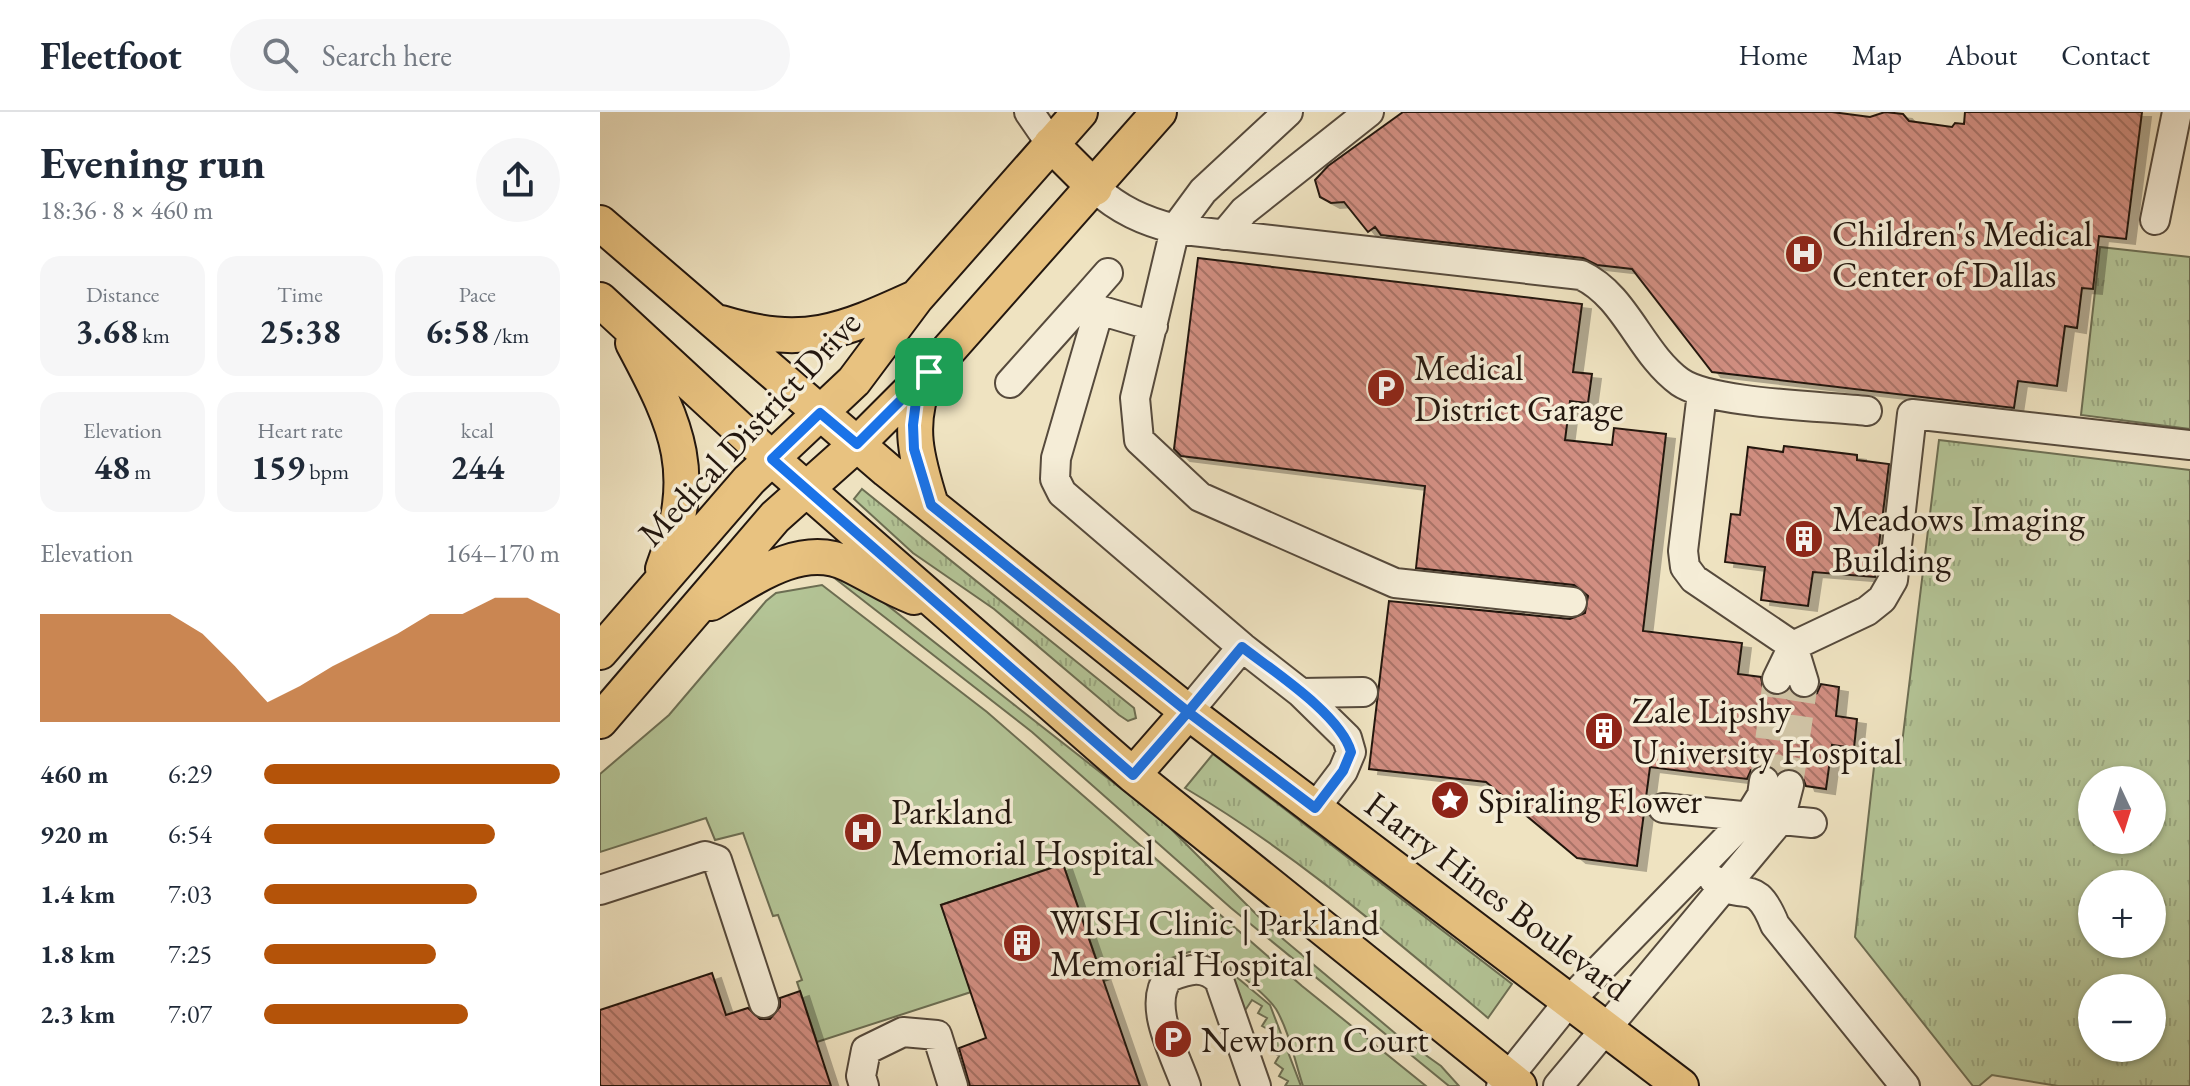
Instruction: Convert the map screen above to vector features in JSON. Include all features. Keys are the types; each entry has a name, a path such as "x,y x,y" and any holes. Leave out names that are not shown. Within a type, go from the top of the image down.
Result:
{"main road":[{"name":"Medical District Drive","path":"600,652 772,459 854,381 916,298 1080,112"},
{"path":"600,721 775,517 857,444 929,372 1095,188 1159,112"},
{"path":"1051,144 1095,188"},
{"name":"Harry Hines Boulevard","path":"600,223 857,444 1188,712 1681,1086"},
{"path":"718,322 755,333 814,336 850,328 916,298"},
{"path":"609,307 772,459 1133,775 1509,1083"},
{"path":"609,307 668,413 681,461 684,486 680,515 656,587"},
{"path":"929,372 916,401 913,425 914,449 931,505"},
{"path":"687,618 786,562 808,557 846,563 885,586 938,605"},
{"path":"1133,775 1188,712"}],"street":[{"path":"1029,112 1051,144"},
{"path":"1288,112 1203,191 1175,229 1135,398 1139,440 1200,497 1395,583 1572,602"},
{"path":"1224,235 1244,211 1369,112"},
{"path":"2155,220 2177,112"},
{"path":"1095,188 1113,205 1145,221 1175,229 1581,275 1608,293 1671,374 1702,393 1867,411"},
{"path":"1108,273 1093,304 1056,458 1055,479 1062,493 1242,647 1301,693 1347,738 1351,752 1343,771 1315,808"},
{"path":"1093,304 1153,326"},
{"path":"1010,383 1093,304"},
{"path":"1702,393 1683,551 1685,567 1694,579 1793,646"},
{"path":"1793,646 1867,611 1882,599 1893,580 1912,414 2190,445"},
{"path":"1790,681 1793,646"},
{"path":"1188,712 1242,647"},
{"path":"1301,693 1363,692"},
{"path":"1509,1083 1570,1000 1697,866 1749,816 1762,795 1776,783 1780,820 1558,1086"},
{"path":"1663,808 1812,823"},
{"path":"600,890 705,856 717,860 764,1003"},
{"path":"1697,866 1725,889 1753,891 1765,900 1775,925 1905,1086"},
{"path":"1186,1086 1161,1011 1160,993 1169,977 1201,969 1211,972 1219,980 1256,1086"},
{"path":"864,1086 861,1076 866,1050 903,1032 937,1035 953,1086"}],"green space":[{"path":"2100,247 2190,257 2190,429 2081,415"},
{"path":"1939,440 2190,470 2190,1086 2058,1086 1992,1075 1979,1086 1973,1086 1855,937 1875,758 1900,760"},
{"path":"862,489 1134,708 1136,718 1128,721 1119,715 994,609 913,553 854,499"},
{"path":"828,573 864,587 1165,823 1270,928 1396,1034 1441,1066 1459,1086 1449,1086 1231,908 1032,732"},
{"path":"822,585 987,712 1302,986 1426,1086 1303,1086 1276,1009 1236,972 1199,953 1189,952 1104,981 1063,864 941,905 971,992 817,1042 797,982 802,980 778,915 773,916 743,833 715,840 706,818 600,852 600,774 669,715 766,601 776,593"},
{"path":"1213,754 1512,984 1488,1018 1303,868 1185,788"},
{"path":"1196,954 1215,959 1270,1005 1301,1086 1285,1086 1288,1081 1279,1076 1283,1069 1275,1063 1279,1056 1271,1051 1275,1043 1266,1038 1271,1031 1262,1026 1267,1018 1258,1013 1262,1006 1252,1000 1244,1012 1238,991 1230,978 1152,987 1146,969"}],"building":[{"name":"Children's Medical Center of Dallas","path":"1403,112 1832,112 1870,117 1885,112 1903,114 1909,121 1952,127 1955,123 1964,124 1965,112 2142,112 2126,239 2099,236 2093,289 2082,288 2077,328 2065,326 2057,386 2018,381 2014,408 1712,372 1632,269 1597,265 1583,258 1381,235 1375,227 1368,232 1344,202 1331,203 1320,197 1315,180 1328,166"},
{"path":"1198,258 1582,304 1573,372 1592,374 1588,403 1570,401 1565,440 1612,445 1614,428 1666,434 1643,631 1742,643 1738,674 1761,677 1763,688 1770,695 1779,696 1789,690 1799,698 1808,698 1817,693 1821,684 1839,687 1836,716 1857,719 1854,748 1832,745 1826,789 1806,786 1801,773 1794,769 1778,772 1766,764 1751,770 1747,779 1650,767 1637,866 1577,858 1486,782 1369,769 1389,601 1570,619 1585,613 1588,596 1574,585 1416,568 1425,486 1181,456 1174,449"},
{"name":"Meadows Imaging Building","path":"1784,446 1857,455 1857,460 1889,464 1875,577 1813,572 1808,606 1761,600 1765,567 1725,562 1731,514 1740,515 1748,447 1783,452"},
{"name":"WISH Clinic | Parkland Memorial Hospital","path":"1063,864 1140,1086 970,1086 959,1048 986,1038 941,905"},
{"path":"712,973 726,1015 748,1008 760,1019 770,1019 780,1007 780,998 800,991 831,1086 600,1086 600,1010"}],"tunnel":[{"path":"1764,781 1777,679"},
{"path":"1789,785 1804,682"}],"place":[{"name":"Children's Medical Center of Dallas","path":"1804,254"},
{"name":"Medical District Garage","path":"1386,388"},
{"name":"Meadows Imaging Building","path":"1804,539"},
{"name":"Zale Lipshy University Hospital","path":"1604,731"},
{"name":"Spiraling Flower","path":"1450,800"},
{"name":"Parkland Memorial Hospital","path":"863,832"},
{"name":"WISH Clinic | Parkland Memorial Hospital","path":"1022,943"},
{"name":"Newborn Court","path":"1173,1039"}],"route":[{"path":"929,372 857,444 820,413 772,459 1133,775 1188,712 1315,808 1343,771 1351,752 1347,738 1301,693 1242,647 1188,712 931,505 914,449 913,425 916,401 929,372"}]}
